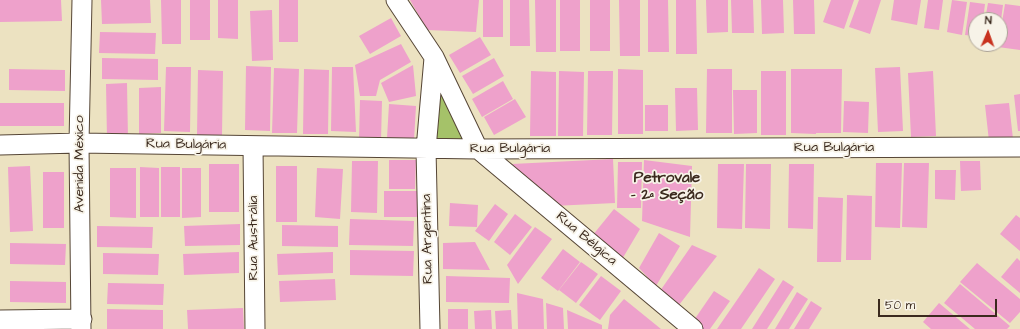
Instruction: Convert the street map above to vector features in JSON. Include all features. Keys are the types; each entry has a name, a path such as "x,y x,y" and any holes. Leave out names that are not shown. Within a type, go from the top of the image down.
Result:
{"street":[{"name":"Avenida México","path":"81,324 79,143 82,0"},
{"path":"396,0 434,57 478,150"},
{"name":"Rua Argentina","path":"430,329 426,149 434,57"},
{"name":"Rua Bulgária","path":"0,145 79,143 478,150 1020,147"},
{"name":"Rua Austrália","path":"253,146 255,329"},
{"name":"Rua Bélgica","path":"478,150 693,329"},
{"path":"0,320 81,324"}],"green space":[{"path":"436,74 468,141 437,140"}],"building":[{"path":"0,0 61,0 62,21 0,22"},
{"path":"101,0 150,0 151,23 102,24"},
{"path":"161,0 181,0 181,44 162,44"},
{"path":"190,0 210,0 210,40 190,40"},
{"path":"218,0 238,0 238,39 218,38"},
{"path":"279,0 298,0 298,42 279,42"},
{"path":"410,0 479,0 476,32 427,30"},
{"path":"483,0 503,0 503,37 483,37"},
{"path":"510,0 529,0 530,46 510,46"},
{"path":"535,0 556,0 556,52 536,52"},
{"path":"560,0 580,0 580,51 560,51"},
{"path":"590,0 610,0 610,51 590,51"},
{"path":"619,0 640,0 640,56 620,56"},
{"path":"648,0 668,0 669,52 648,52"},
{"path":"676,0 696,0 697,54 676,54"},
{"path":"706,0 728,0 728,32 707,33"},
{"path":"731,0 753,0 754,33 732,33"},
{"path":"761,0 783,0 784,33 762,34"},
{"path":"793,0 814,0 815,34 794,34"},
{"path":"831,0 854,0 844,29 823,22"},
{"path":"859,0 881,0 870,34 849,27"},
{"path":"894,0 921,0 917,25 891,20"},
{"path":"928,0 943,0 939,30 924,28"},
{"path":"952,0 967,2 962,35 947,32"},
{"path":"970,2 985,4 984,12 968,12"},
{"path":"988,3 1003,5 1002,12 986,12"},
{"path":"1005,4 1020,6 1020,50 1008,48 1008,12 1004,12"},
{"path":"272,10 273,60 252,61 250,11"},
{"path":"968,15 968,35 965,35"},
{"path":"391,18 401,36 370,54 359,36"},
{"path":"100,32 156,33 155,54 99,53"},
{"path":"480,37 491,55 460,73 449,55"},
{"path":"401,44 411,62 380,80 376,96 360,96 355,65"},
{"path":"102,58 158,59 158,80 102,79"},
{"path":"494,58 504,76 473,94 462,76"},
{"path":"413,65 416,96 389,102 381,83"},
{"path":"246,66 271,67 270,131 245,130"},
{"path":"166,67 191,67 190,132 164,131"},
{"path":"332,67 353,67 356,132 331,131"},
{"path":"900,67 903,131 878,132 875,68"},
{"path":"274,68 299,69 297,133 272,133"},
{"path":"9,69 65,70 65,91 9,90"},
{"path":"304,69 329,70 328,134 303,134"},
{"path":"618,69 643,70 643,134 618,134"},
{"path":"707,69 732,69 732,133 706,133"},
{"path":"791,69 842,69 841,133 791,133"},
{"path":"198,70 223,71 222,135 197,135"},
{"path":"531,71 556,72 556,136 530,136"},
{"path":"559,71 584,72 583,136 558,136"},
{"path":"588,71 613,71 612,135 587,135"},
{"path":"761,71 786,71 786,135 761,135"},
{"path":"933,71 936,136 911,137 908,73"},
{"path":"503,81 513,99 482,117 472,99"},
{"path":"127,83 128,139 107,139 106,84"},
{"path":"161,87 161,133 139,134 139,88"},
{"path":"675,88 697,88 698,130 676,131"},
{"path":"733,90 757,90 757,133 734,134"},
{"path":"1020,94 1020,131 1018,131 1014,95"},
{"path":"515,99 526,117 494,135 484,117"},
{"path":"360,100 382,101 381,141 359,141"},
{"path":"844,101 869,102 868,133 843,132"},
{"path":"0,103 64,103 64,126 0,126"},
{"path":"1009,103 1013,139 989,141 985,105"},
{"path":"389,104 416,106 414,140 387,138"},
{"path":"645,105 668,105 668,131 645,131"},
{"path":"613,159 615,203 553,206 512,164"},
{"path":"389,160 416,160 415,189 389,189"},
{"path":"644,160 692,166 690,237 642,221"},
{"path":"352,161 378,161 377,213 351,212"},
{"path":"960,161 980,161 981,190 961,191"},
{"path":"618,162 642,162 641,208 617,208"},
{"path":"876,163 902,163 900,228 875,227"},
{"path":"904,163 929,163 927,228 902,227"},
{"path":"209,164 239,164 239,212 209,212"},
{"path":"718,164 744,164 742,229 717,228"},
{"path":"746,164 771,164 770,229 745,228"},
{"path":"789,164 814,164 813,229 788,228"},
{"path":"30,166 33,231 10,232 8,167"},
{"path":"276,166 297,166 297,222 276,222"},
{"path":"140,167 159,168 159,217 140,217"},
{"path":"161,167 180,167 180,217 161,217"},
{"path":"110,168 136,168 136,218 110,217"},
{"path":"182,168 201,168 201,217 182,218"},
{"path":"317,168 343,169 340,219 315,217"},
{"path":"935,170 956,170 955,200 935,199"},
{"path":"43,172 64,172 64,228 43,228"},
{"path":"384,191 423,191 423,217 384,217"},
{"path":"847,195 872,196 871,260 846,260"},
{"path":"818,197 843,198 841,262 817,262"},
{"path":"450,203 478,205 477,227 449,226"},
{"path":"495,204 508,214 489,241 475,231"},
{"path":"614,209 640,229 621,261 592,236"},
{"path":"515,214 532,227 510,255 494,242"},
{"path":"1016,215 1020,218 1020,251 1000,234"},
{"path":"350,219 414,221 413,246 349,245"},
{"path":"240,224 240,245 185,246 184,226"},
{"path":"282,225 338,226 338,247 282,246"},
{"path":"97,226 153,227 152,248 97,247"},
{"path":"535,227 552,239 518,284 507,265"},
{"path":"659,233 680,246 656,286 639,268"},
{"path":"475,242 490,270 443,269 443,243"},
{"path":"10,243 66,244 65,265 10,264"},
{"path":"692,245 717,256 679,305 660,291"},
{"path":"563,249 580,262 558,291 541,278"},
{"path":"350,250 414,251 413,276 350,275"},
{"path":"239,252 239,273 184,275 183,254"},
{"path":"333,252 333,273 278,275 277,254"},
{"path":"103,253 159,254 158,275 103,274"},
{"path":"1017,258 1020,261 1020,293 1001,277"},
{"path":"581,262 598,274 576,303 559,290"},
{"path":"977,263 1020,299 1020,312 1010,323 960,282"},
{"path":"759,268 775,279 741,329 717,329"},
{"path":"446,276 510,278 509,303 446,302"},
{"path":"601,276 621,291 600,320 579,305"},
{"path":"335,279 336,300 280,302 279,281"},
{"path":"783,280 794,287 767,329 752,329"},
{"path":"10,281 66,282 66,303 10,302"},
{"path":"108,283 164,284 163,305 107,304"},
{"path":"960,284 1010,326 1007,329 975,329 944,303"},
{"path":"714,291 730,301 710,329 702,329 692,323"},
{"path":"797,292 808,299 789,329 775,329"},
{"path":"517,293 543,299 544,329 518,329"},
{"path":"624,299 661,329 608,329 610,315"},
{"path":"811,301 822,308 809,329 794,329"},
{"path":"546,303 563,308 564,329 547,329"},
{"path":"939,303 970,329 931,329 923,322"},
{"path":"243,308 244,329 188,329 187,310"},
{"path":"107,309 163,310 163,329 107,329"},
{"path":"448,309 468,309 468,329 448,329"},
{"path":"491,310 492,329 475,329 474,311"},
{"path":"511,310 512,329 496,329 495,311"},
{"path":"567,310 602,325 602,329 568,329"}],"district":[{"name":"Petrovale - 2ª Seção","path":"667,188"}]}
